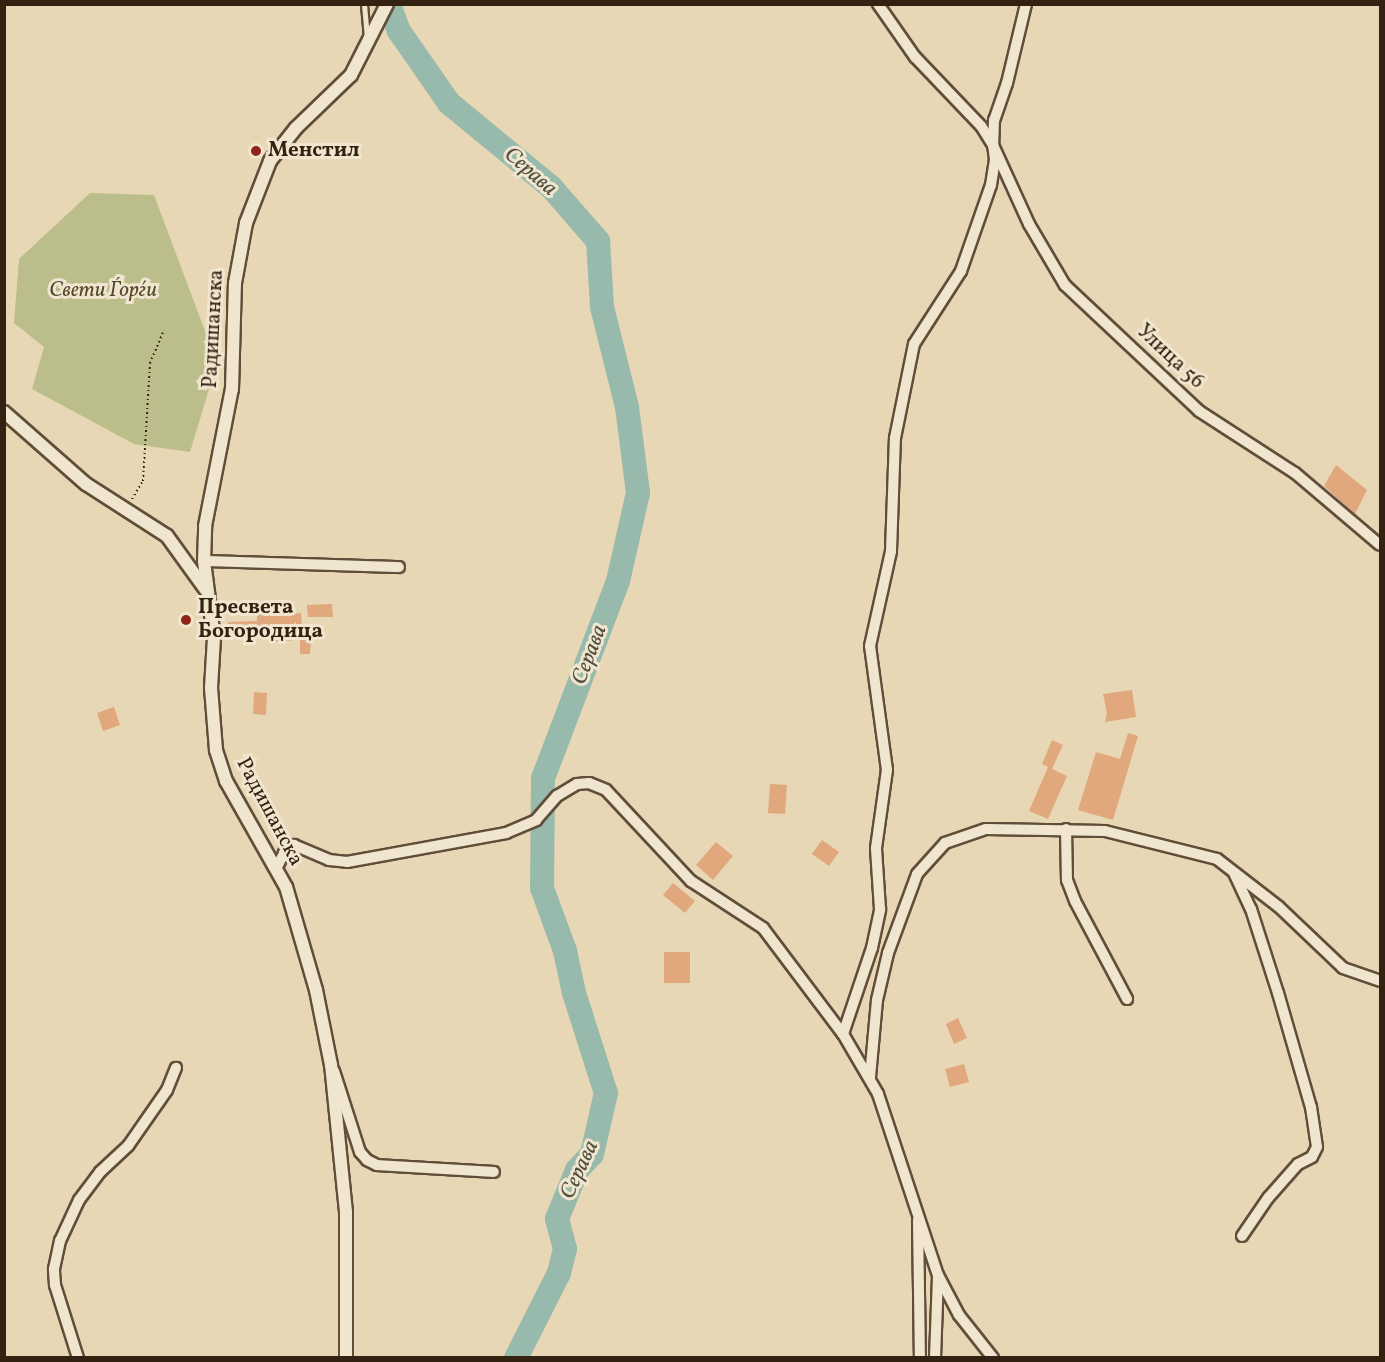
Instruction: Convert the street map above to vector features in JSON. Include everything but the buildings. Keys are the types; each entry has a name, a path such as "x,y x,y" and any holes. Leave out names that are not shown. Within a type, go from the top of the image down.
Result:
{"street":[{"name":"Радишанска","path":"346,1358 346,1212 331,1065 301,934 277,867 226,781 216,750 212,719 214,638 204,561 205,526 232,389 235,283 246,223 270,161 296,128 351,75 387,4"},
{"path":"878,4 915,57 993,145"},
{"path":"843,1034 872,948 880,909 876,848 887,770 870,646 891,551 895,438 914,344 961,271 994,171 994,120 1010,72 1026,4"},
{"name":"Улица 56","path":"993,145 1029,224 1065,285 1199,411 1294,473 1380,545"},
{"path":"4,412 86,484 127,508 167,536 209,596"},
{"path":"204,561 399,567"},
{"path":"277,867 284,853 294,845 329,860 347,862 506,832 536,820 565,789 590,783 613,796 691,881 764,928 843,1034 870,1077 918,1204 938,1275 959,1315 993,1358"},
{"path":"870,1077 877,1000 888,953 917,874 945,843 965,833 1004,826 1066,829 1134,835 1199,852 1233,870 1343,968 1380,981"},
{"path":"1066,829 1067,880 1075,901 1127,999"},
{"path":"1233,870 1251,909 1278,993 1311,1107 1317,1146 1312,1157 1298,1164 1268,1198 1242,1236"},
{"path":"331,1065 360,1152 367,1160 377,1165 494,1172"},
{"path":"79,1356 55,1285 54,1269 60,1241 79,1200 135,1137 167,1090 176,1068"},
{"path":"918,1204 920,1358"},
{"path":"935,1358 938,1275"}],"lane":[{"path":"364,4 368,43"}],"path":[{"path":"127,508 142,480 150,363 164,333"}],"green space":[{"name":"Свети Ѓорѓи","path":"90,193 154,195 217,363 190,452 134,444 32,389 44,347 14,323 19,259"}],"waterway":[{"name":"Серава","path":"389,4 399,31 449,103 551,187 598,241 602,307 627,407 638,493 618,581 543,778 542,888 565,951 574,993 606,1093 592,1154 577,1170 557,1219 565,1249 559,1273 516,1358"}],"place":[{"name":"Менстил","path":"256,151"},
{"name":"Пресвета Богородица","path":"186,620"}]}
